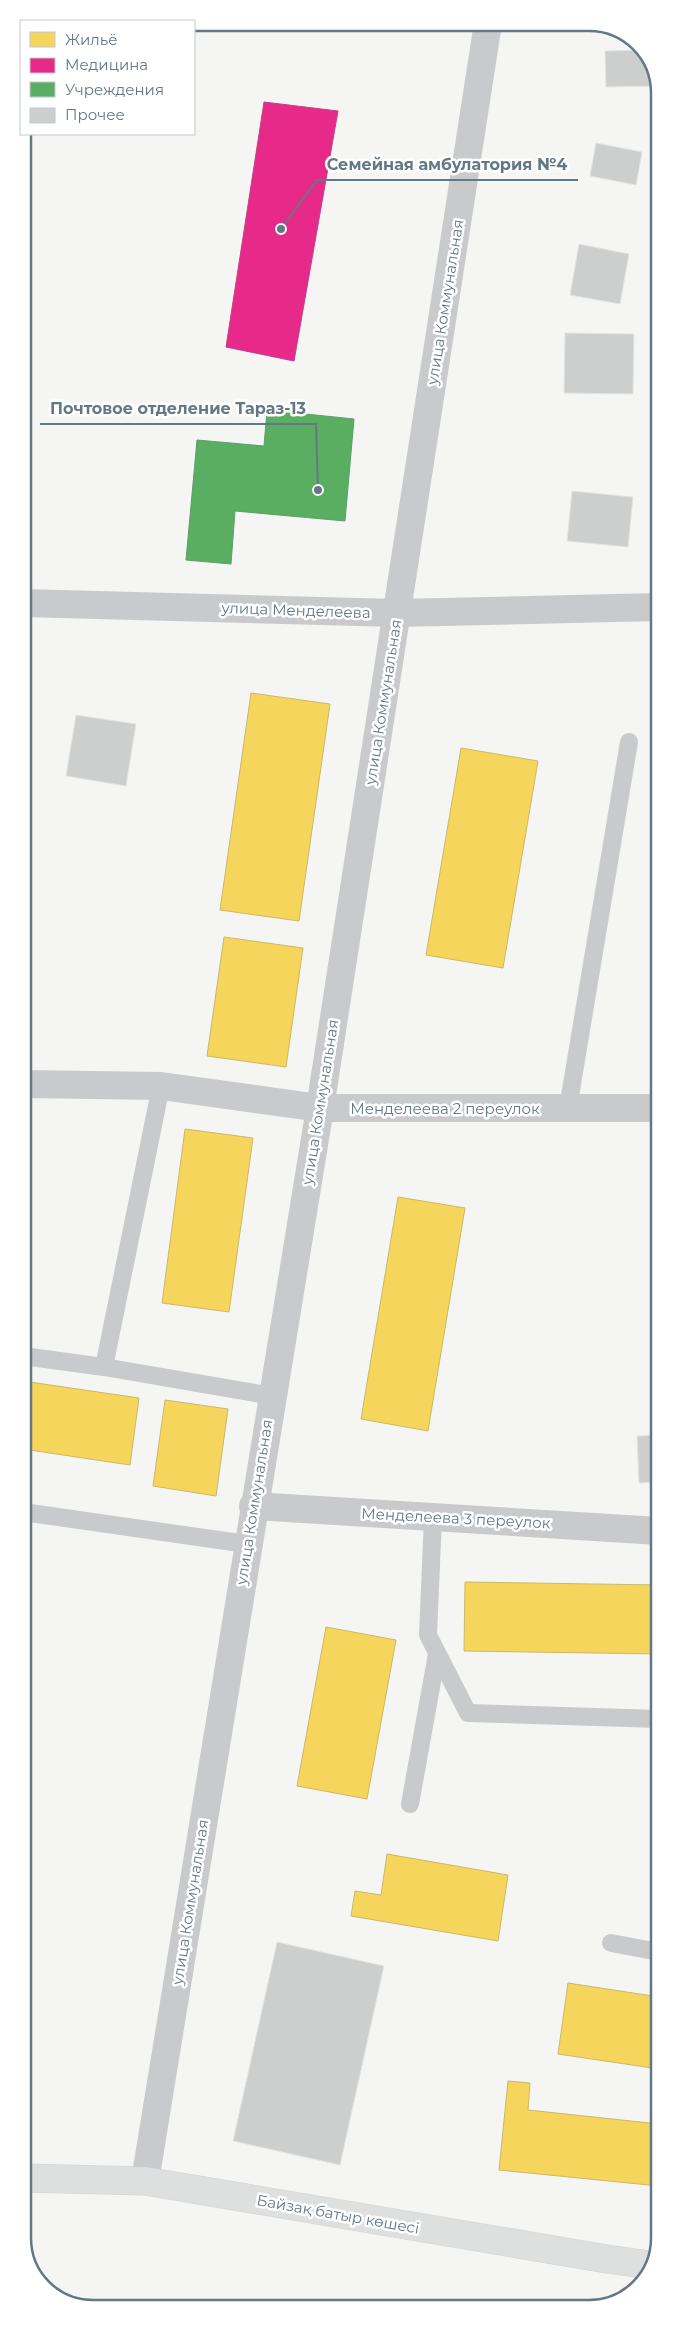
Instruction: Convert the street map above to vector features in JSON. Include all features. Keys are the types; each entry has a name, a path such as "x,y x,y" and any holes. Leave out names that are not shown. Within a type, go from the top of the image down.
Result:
{"main road":[{"name":"Байзақ батыр көшесі","path":"31,2178 145,2181 607,2259 645,2263"}],"street":[{"name":"улица Коммунальная","path":"145,2181 253,1506 320,1108 487,31"},
{"name":"улица Менделеева","path":"31,603 397,613 651,607"},
{"name":"Менделеева 2 переулок","path":"31,1084 161,1086 320,1108 651,1108"},
{"name":"Менделеева 3 переулок","path":"253,1506 651,1531"}],"lane":[{"path":"568,1108 629,742"},
{"path":"104,1367 161,1086"},
{"path":"31,1357 104,1367 272,1396"},
{"path":"31,1513 247,1544"},
{"path":"433,1517 428,1635 468,1713 651,1719"},
{"path":"410,1804 437,1654"},
{"path":"611,1943 651,1950"}],"building: Жильё":[{"path":"251,693 330,704 299,921 220,910"},
{"path":"461,748 538,761 503,968 426,955"},
{"path":"224,937 303,948 286,1067 207,1056"},
{"path":"185,1129 253,1138 229,1312 162,1303"},
{"path":"398,1197 465,1208 428,1431 361,1419"},
{"path":"31,1382 139,1398 130,1465 31,1450"},
{"path":"165,1400 228,1409 216,1496 153,1486"},
{"path":"465,1582 651,1585 651,1654 464,1651"},
{"path":"326,1627 396,1640 367,1799 297,1786"},
{"path":"387,1854 508,1875 498,1941 351,1916 355,1891 381,1895"},
{"path":"568,1983 651,1996 651,2068 558,2054"},
{"path":"508,2081 530,2083 528,2110 651,2123 651,2185 499,2170"}],"building: Медицина":[{"path":"264,102 338,111 294,361 226,347"}],"building: Учреждения":[{"path":"267,410 354,419 345,521 235,511 231,564 186,560 197,440 264,446"}],"building: Прочее":[{"path":"633,50 646,69 650,86 606,87 605,51"},
{"path":"596,143 642,152 636,185 590,176"},
{"path":"579,244 629,254 620,304 570,295"},
{"path":"565,333 634,334 633,394 564,393"},
{"path":"572,491 633,497 628,547 567,541"},
{"path":"76,715 136,724 126,786 66,776"},
{"path":"651,1435 651,1482 639,1483 637,1436"},
{"path":"277,1942 384,1966 340,2165 233,2141"}],"place":[{"name":"Семейная амбулатория №4","path":"281,229"},
{"name":"Почтовое отделение Тараз-13","path":"318,490"}]}
